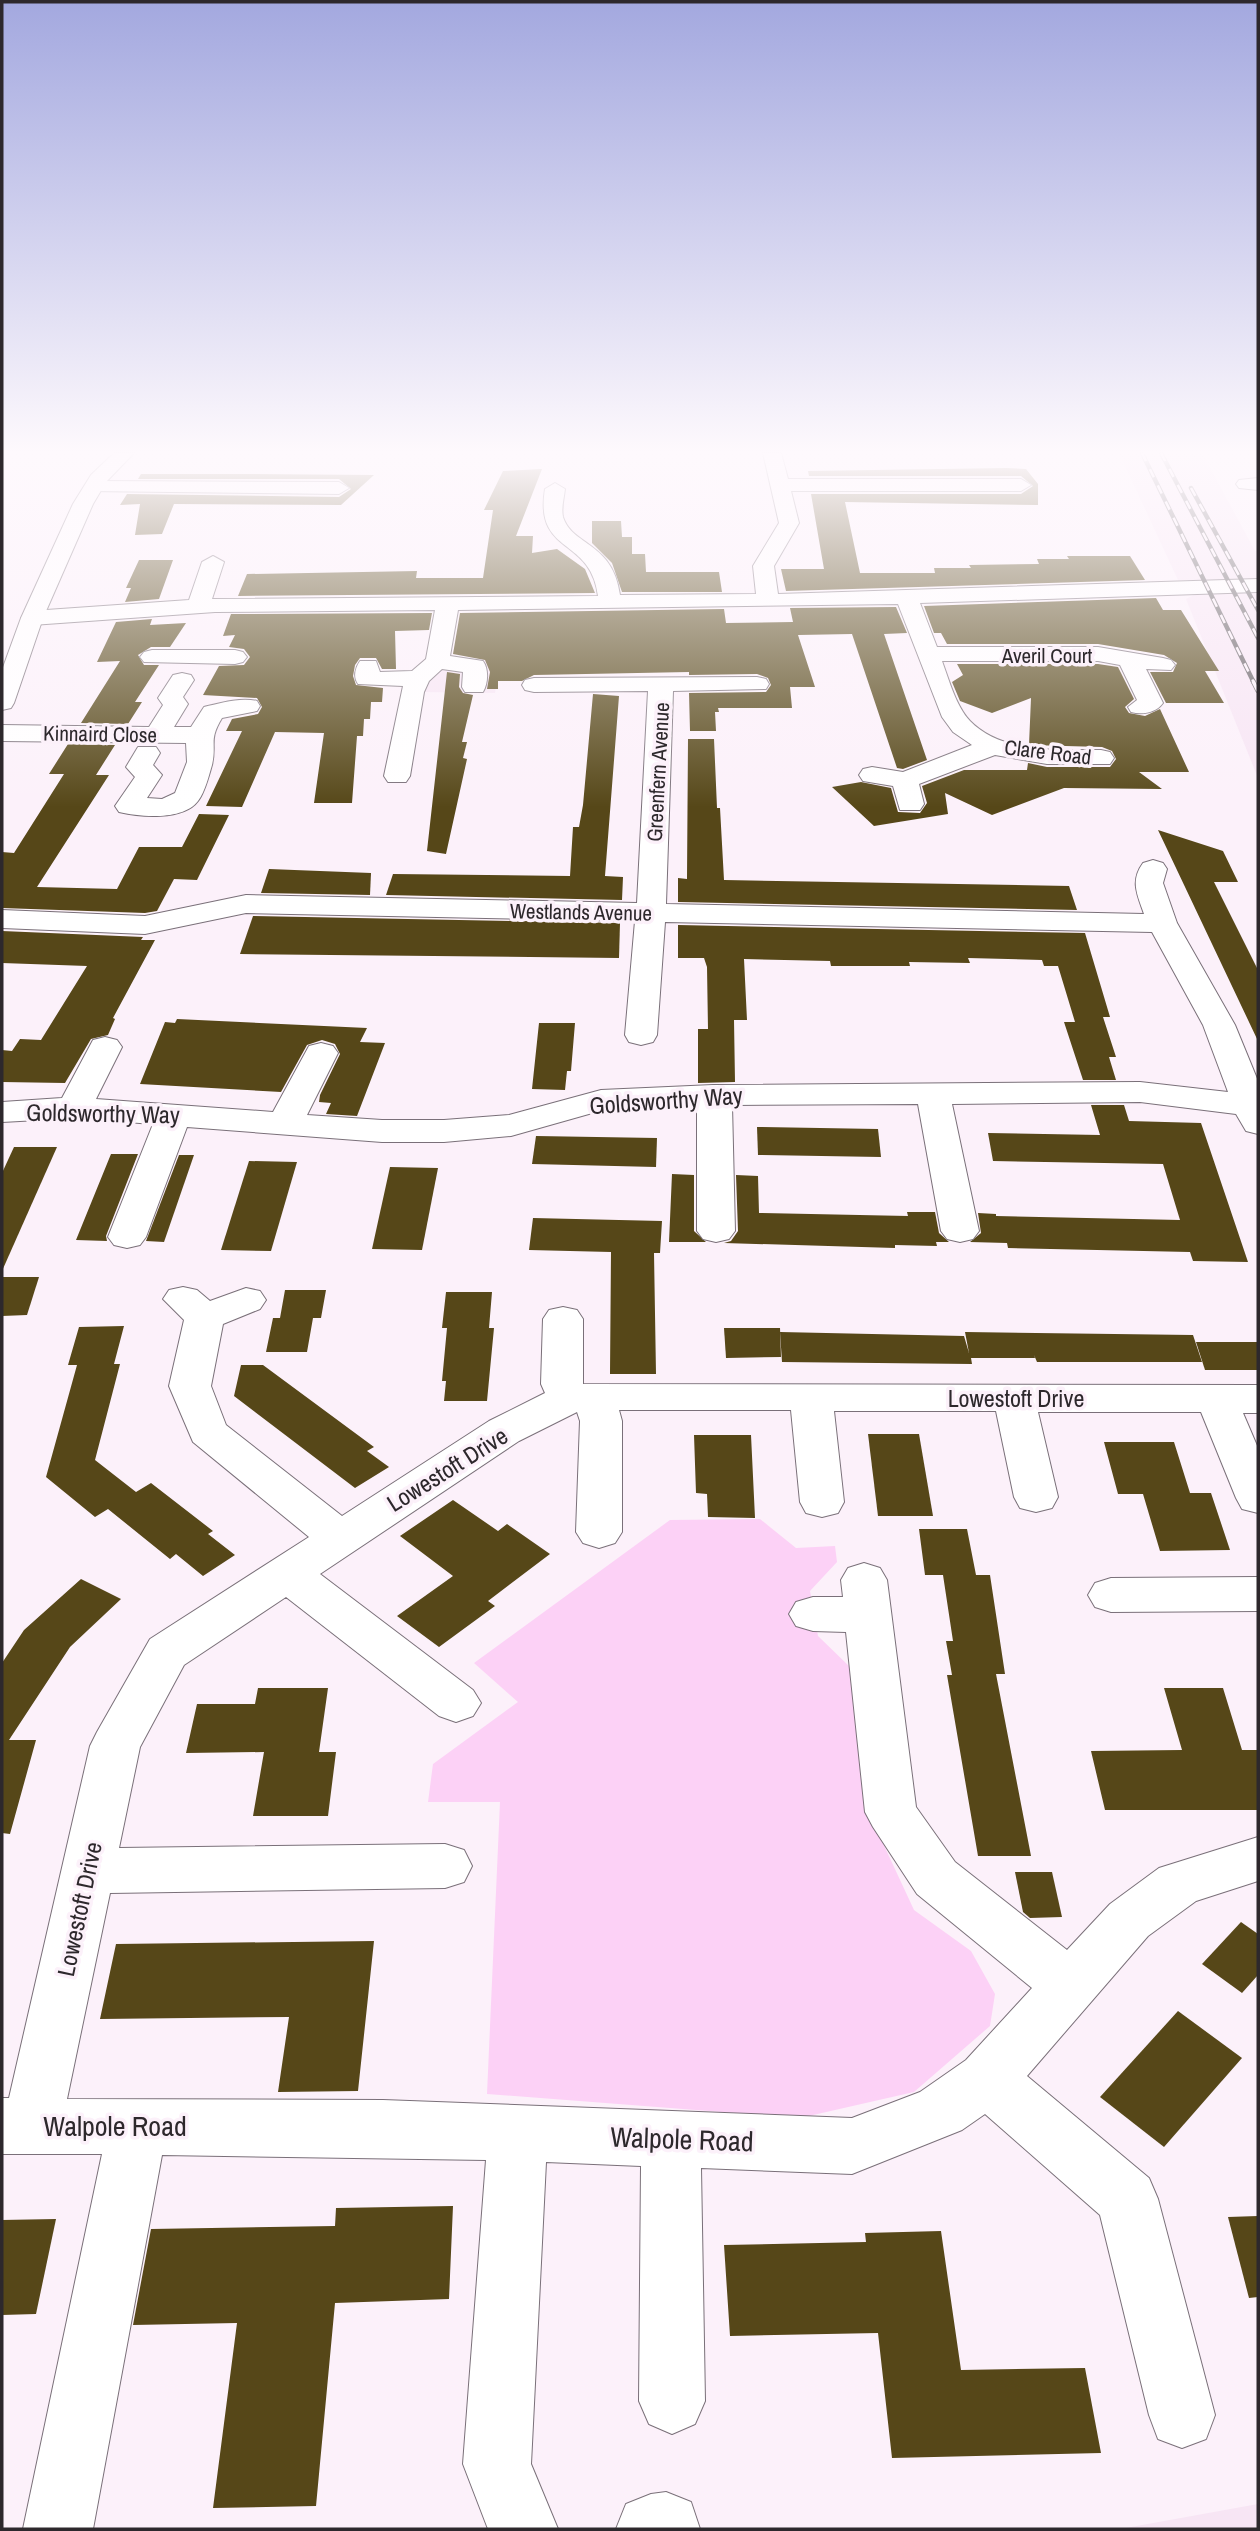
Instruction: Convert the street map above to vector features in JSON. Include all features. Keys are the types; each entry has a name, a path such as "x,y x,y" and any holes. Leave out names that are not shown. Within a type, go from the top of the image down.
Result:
{"street":[{"path":"2,703 31,623 55,571"},
{"path":"212,571 207,605 214,641 235,657"},
{"path":"604,571 609,581 610,602"},
{"path":"761,571 761,579 769,601"},
{"path":"2,630 31,623 207,605 769,601 1258,586"},
{"name":"Clare Road","path":"907,598 949,708 962,727 994,746 1037,755 1105,758"},
{"path":"397,776 412,692 418,678 437,661 449,602"},
{"path":"152,657 214,641"},
{"name":"Averil Court","path":"930,654 1098,654 1163,665"},
{"path":"1129,659 1151,703 1140,707"},
{"path":"437,661 475,666 474,687"},
{"path":"368,666 367,679 418,678"},
{"path":"182,680 170,698 176,704 139,767 149,775 129,806 166,807 187,798 200,762 199,735 213,712 248,706"},
{"path":"534,685 662,684"},
{"name":"Greenfern Avenue","path":"641,1035 651,914 662,684 757,684"},
{"name":"Kinnaird Close","path":"2,733 151,744 199,735"},
{"name":"Clare Road","path":"872,775 908,793 994,746"},
{"path":"1153,869 1148,883 1162,923 1219,1026 1255,1111"},
{"name":"Westlands Avenue","path":"2,919 145,925 246,904 1162,923"},
{"path":"74,1108 105,1047"},
{"path":"285,1123 321,1053"},
{"name":"Goldsworthy Way","path":"2,1112 74,1108 444,1132 511,1125 601,1100 713,1095 1140,1092 1255,1111"},
{"path":"933,1093 960,1231"},
{"path":"713,1095 716,1118 716,1231"},
{"path":"127,1237 164,1136 176,1114"},
{"path":"246,1300 194,1308 190,1385 208,1432 338,1538"},
{"path":"563,1319 562,1384 581,1397 601,1421 599,1532"},
{"path":"811,1396 822,1502"},
{"name":"Lowestoft Drive","path":"17,2126 87,1871 115,1746 167,1652 285,1572 504,1431 581,1397 1237,1399"},
{"path":"1014,1398 1036,1497"},
{"path":"1237,1399 1258,1498"},
{"path":"285,1572 456,1703"},
{"path":"1111,1595 1258,1594"},
{"path":"813,1614 866,1598 891,1812 936,1878 1070,1986"},
{"name":"Walpole Road","path":"17,2126 518,2133 852,2146 941,2111 987,2079 1129,1920 1178,1884 1258,1859"},
{"path":"87,1871 445,1866"},
{"path":"987,2079 1127,2199 1182,2415"},
{"path":"58,2529 138,2126"},
{"path":"518,2133 497,2464 523,2529"},
{"path":"671,2139 672,2401"}],"shaded area":[{"path":"1174,571 1258,571 1258,580 1249,584 1178,580"},
{"path":"1200,592 1258,594 1258,778 1186,599"},
{"path":"452,659 500,659 495,693 422,692 432,672"},
{"path":"760,1519 796,1548 835,1546 837,1562 810,1591 818,1636 850,1667 868,1811 914,1910 971,1951 995,1994 990,2026 914,2092 800,2118 487,2094 500,1802 428,1802 433,1764 518,1702 474,1663 670,1520"},
{"path":"1258,2504 1258,2529 1120,2529"}],"building":[{"path":"134,571 169,571 159,599 125,602 131,588 126,588"},
{"path":"417,571 416,578 483,578 484,571 586,571 595,593 238,596 247,574"},
{"path":"615,571 719,572 722,592 622,592"},
{"path":"781,571 1139,571 1145,580 786,591"},
{"path":"1156,598 1163,610 1181,610 1219,671 1205,671 1224,703 1166,703 1150,672 1173,672 1177,663 1164,655 1098,644 947,644 941,633 934,633 924,606"},
{"path":"896,607 907,633 884,634 927,760 903,769 897,768 852,634 798,635 815,687 790,687 792,708 718,708 719,712 715,712 716,731 690,731 689,693 766,692 771,685 768,678 757,674 689,675 689,672 534,675 522,681 498,681 498,689 487,689 490,672 485,660 453,654 460,613 724,609 726,623 793,622 790,608"},
{"path":"432,613 429,630 395,631 396,669 382,669 376,658 360,658 355,665 353,676 356,685 383,688 382,702 371,702 370,719 364,719 363,736 357,736 352,803 314,803 324,733 275,732 242,807 206,806 242,731 226,731 232,719 258,714 262,707 257,698 203,695 219,666 244,665 250,657 244,649 229,647 235,635 223,636 231,614"},
{"path":"152,619 150,625 186,623 170,647 151,647 138,655 144,665 159,665 135,702 142,702 128,724 81,723 120,661 97,662 116,622"},
{"path":"957,664 1098,664 1118,667 1134,699 1125,707 1129,713 1145,716 1160,709 1189,772 1139,772 1162,789 1064,788 992,815 945,793 948,814 874,826 832,787 861,782 891,788 898,812 920,813 927,803 922,786 964,770 1027,770 1028,763 1047,767 1110,767 1116,759 1112,751 1102,747 1029,745 1031,698 992,713 960,701 952,682 963,675"},
{"path":"447,672 460,674 459,687 463,693 473,695 462,742 467,742 463,758 467,759 446,854 427,851"},
{"path":"593,694 619,696 605,876 623,877 622,900 386,895 393,874 570,876 573,827 579,827 583,805"},
{"path":"688,739 714,739 724,880 1069,886 1077,910 678,902 678,878 687,879"},
{"path":"68,744 115,745 96,775 109,775 37,887 117,889 139,847 182,847 199,814 229,815 197,880 174,879 157,911 145,913 2,908 2,852 14,853 64,774 49,774"},
{"path":"1158,830 1223,851 1238,882 1214,882 1258,970 1258,1041"},
{"path":"269,869 371,873 370,895 261,893"},
{"path":"253,916 620,923 619,958 240,954"},
{"path":"678,925 1085,933 1110,1017 1103,1017 1116,1057 1109,1057 1116,1080 1083,1080 1064,1022 1075,1022 1058,966 1044,966 1042,960 968,958 970,963 909,962 910,966 831,966 830,961 744,959 747,1020 734,1020 735,1082 698,1083 698,1029 708,1029 707,967 704,958 678,958"},
{"path":"2,931 143,937 141,940 155,940 113,1018 115,1019 108,1035 91,1039 65,1083 2,1082 2,1050 12,1051 20,1039 41,1040 87,966 2,963"},
{"path":"177,1019 367,1028 360,1042 385,1043 357,1116 326,1114 331,1103 319,1102 320,1095 340,1054 335,1044 322,1040 307,1045 281,1092 140,1084 165,1022 175,1023"},
{"path":"539,1023 575,1023 571,1071 567,1071 565,1090 532,1089"},
{"path":"1091,1105 1124,1105 1129,1121 1201,1123 1248,1262 1193,1261 1190,1252 1008,1248 1007,1243 970,1242 981,1233 978,1213 996,1216 1180,1220 1163,1164 993,1161 988,1133 1100,1135"},
{"path":"757,1127 878,1129 881,1157 758,1155"},
{"path":"536,1136 657,1138 656,1167 532,1164"},
{"path":"14,1147 57,1147 2,1271 2,1173"},
{"path":"111,1154 138,1154 106,1236 107,1241 76,1240"},
{"path":"179,1155 194,1155 164,1242 146,1241"},
{"path":"249,1161 297,1162 271,1251 221,1250"},
{"path":"390,1167 438,1168 422,1250 372,1249"},
{"path":"672,1174 694,1175 694,1231 706,1242 669,1242"},
{"path":"736,1175 758,1176 759,1213 908,1216 907,1212 935,1212 939,1233 949,1242 936,1242 937,1246 895,1245 895,1248 724,1243 731,1241 738,1231"},
{"path":"533,1218 662,1221 660,1253 654,1253 656,1374 610,1374 611,1252 529,1250"},
{"path":"2,1277 39,1277 27,1315 2,1316"},
{"path":"285,1290 326,1290 321,1318 313,1318 307,1352 266,1352 273,1318 280,1318"},
{"path":"446,1292 492,1292 489,1328 494,1328 487,1401 444,1401 446,1381 442,1381 447,1328 442,1328"},
{"path":"124,1326 114,1364 120,1364 95,1460 136,1492 151,1483 213,1531 208,1534 235,1555 203,1576 176,1554 170,1559 108,1509 95,1517 46,1477 77,1365 68,1365 79,1327"},
{"path":"724,1328 780,1328 781,1357 726,1358"},
{"path":"780,1332 964,1336 969,1353 965,1332 1193,1335 1202,1362 1037,1362 1034,1355 1035,1358 971,1358 972,1364 782,1362"},
{"path":"1196,1342 1258,1342 1258,1370 1205,1370"},
{"path":"241,1365 263,1365 374,1447 367,1451 389,1467 355,1488 234,1396"},
{"path":"868,1434 919,1434 933,1516 878,1516"},
{"path":"694,1435 751,1435 755,1518 708,1517 707,1494 696,1493"},
{"path":"1104,1442 1174,1442 1190,1493 1211,1493 1230,1550 1160,1551 1143,1494 1118,1494"},
{"path":"453,1500 498,1531 507,1524 550,1554 488,1601 495,1606 439,1647 397,1616 453,1576 400,1536"},
{"path":"919,1529 967,1529 976,1575 990,1575 1005,1674 996,1674 1031,1856 978,1856 947,1675 952,1675 946,1641 953,1641 943,1575 925,1575"},
{"path":"81,1579 121,1599 70,1647 9,1740 36,1740 10,1834 2,1833 2,1663 24,1630"},
{"path":"258,1688 328,1688 319,1752 336,1752 328,1816 253,1816 264,1752 186,1753 197,1704 255,1704"},
{"path":"1164,1688 1223,1688 1242,1750 1258,1750 1258,1810 1105,1810 1091,1751 1182,1750"},
{"path":"1015,1872 1052,1872 1062,1917 1030,1918 1023,1912"},
{"path":"1241,1922 1258,1934 1258,1975 1242,1993 1202,1964"},
{"path":"374,1941 358,2091 278,2092 289,2017 100,2019 116,1944"},
{"path":"1178,2011 1242,2058 1164,2147 1100,2097"},
{"path":"453,2206 449,2299 335,2303 316,2506 213,2508 237,2323 133,2325 151,2229 335,2226 336,2208"},
{"path":"1258,2216 1258,2297 1249,2298 1228,2217"},
{"path":"56,2219 36,2314 2,2315 2,2220"},
{"path":"941,2231 961,2370 1085,2368 1101,2453 892,2458 878,2333 730,2336 724,2245 866,2242 865,2233"}],"railway":[{"path":"1200,571 1254,683"},
{"path":"1223,571 1258,638"},
{"path":"1237,571 1258,610"},
{"path":"1254,683 1258,691"}]}
